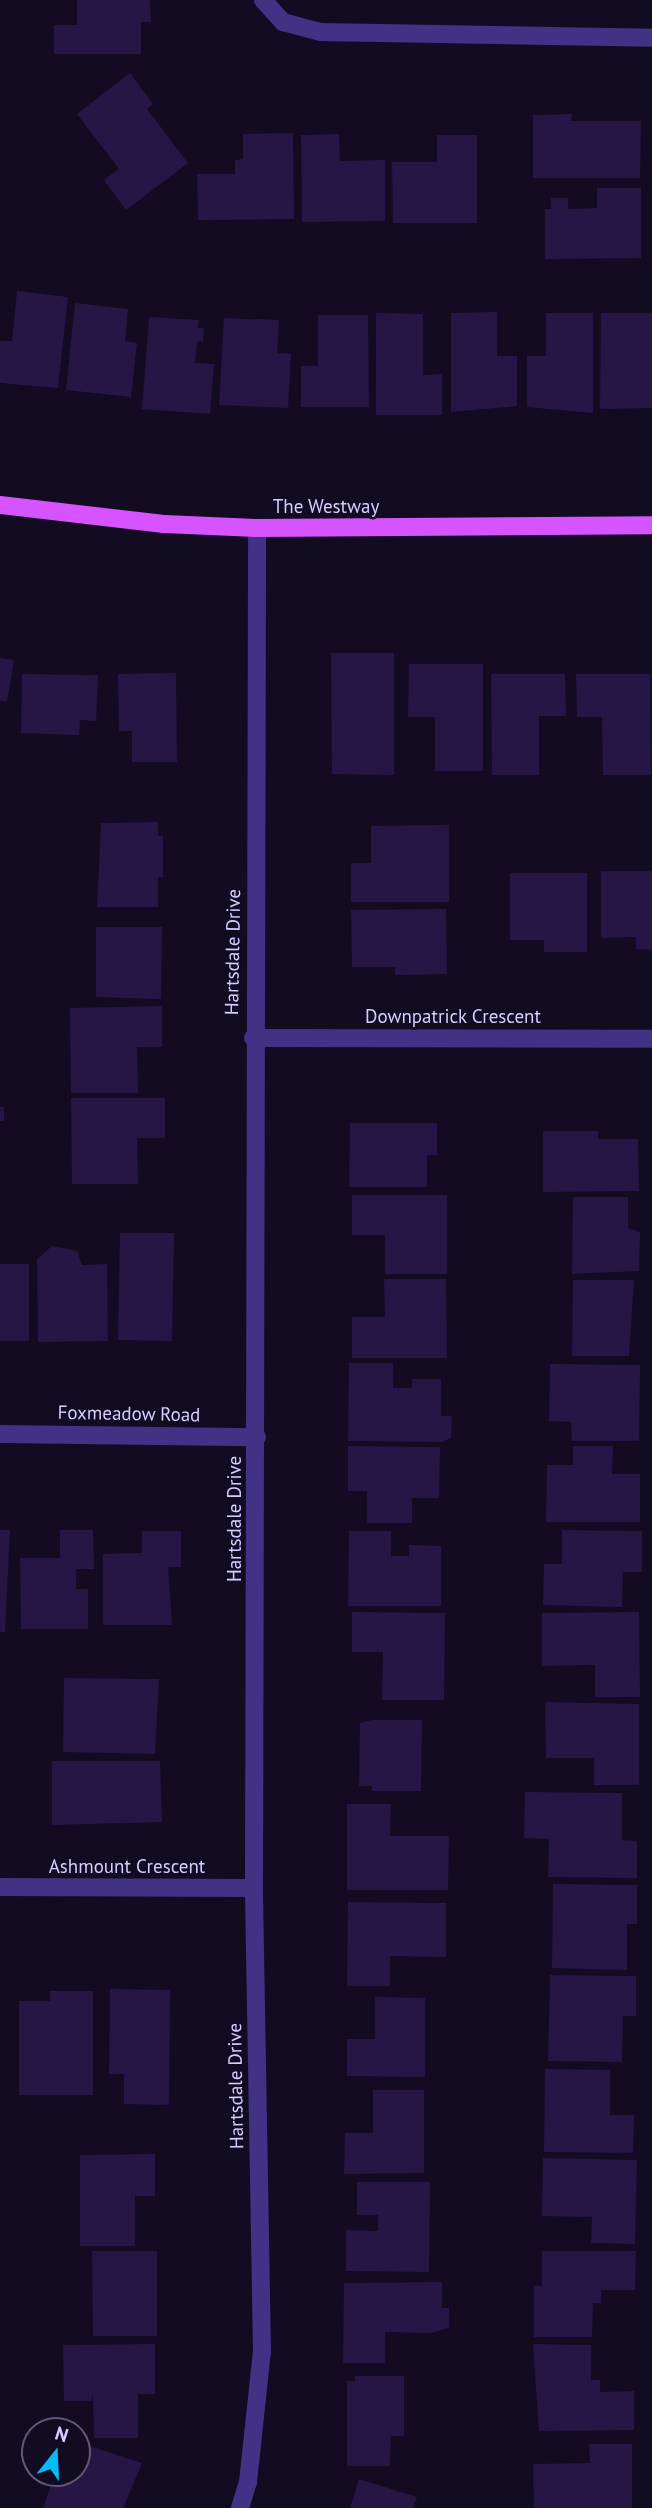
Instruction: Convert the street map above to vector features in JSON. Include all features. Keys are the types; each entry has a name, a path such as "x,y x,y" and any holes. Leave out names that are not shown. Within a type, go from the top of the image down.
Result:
{"main road":[{"name":"The Westway","path":"0,506 164,524 257,528 652,525"}],"street":[{"path":"263,0 283,22 320,33 652,38"},
{"name":"Hartsdale Drive","path":"240,2508 248,2482 262,2352 254,1888 257,1437 253,1038 257,528"},
{"name":"Downpatrick Crescent","path":"253,1038 652,1039"},
{"name":"Foxmeadow Road","path":"0,1434 257,1437"},
{"name":"Ashmount Crescent","path":"0,1887 254,1888"}],"building":[{"path":"77,0 150,0 151,22 141,22 141,54 54,54 54,25 77,25"},
{"path":"130,73 153,104 147,109 188,163 126,210 104,180 119,169 77,114"},
{"path":"572,114 571,121 641,121 640,178 533,178 533,115"},
{"path":"293,133 294,219 198,220 197,174 235,174 235,160 243,159 243,134"},
{"path":"339,134 340,161 385,160 385,221 302,222 301,135"},
{"path":"437,135 477,135 477,223 393,223 392,162 437,162"},
{"path":"597,188 641,188 641,258 545,259 545,209 551,209 551,198 568,198 568,209 597,208"},
{"path":"17,291 68,297 58,388 0,383 0,341 12,341"},
{"path":"75,303 128,309 125,341 137,343 131,397 66,390"},
{"path":"497,312 497,356 517,356 517,406 451,412 451,313"},
{"path":"376,313 423,314 423,375 442,374 442,415 376,415"},
{"path":"546,313 593,313 593,413 527,407 527,356 546,356"},
{"path":"601,313 652,313 652,408 600,409"},
{"path":"318,315 368,315 369,407 301,407 301,366 318,366"},
{"path":"149,317 199,320 198,328 204,328 203,342 197,341 195,363 214,364 210,414 142,409"},
{"path":"224,318 279,320 277,353 291,354 288,408 219,405"},
{"path":"331,653 394,653 394,775 332,774"},
{"path":"0,658 14,660 7,702 0,701"},
{"path":"409,664 483,664 483,771 435,771 435,717 408,717"},
{"path":"176,673 177,762 132,762 132,731 119,731 118,674"},
{"path":"22,674 98,675 96,721 80,720 79,735 21,733"},
{"path":"491,674 565,674 566,716 539,716 539,775 492,775"},
{"path":"576,674 650,674 651,775 603,775 602,717 577,717"},
{"path":"158,822 158,836 163,836 163,877 158,877 158,907 97,907 101,823"},
{"path":"449,825 449,902 351,902 351,863 371,863 371,826"},
{"path":"601,871 652,871 652,950 636,949 636,937 601,938"},
{"path":"510,873 587,873 587,952 544,952 544,940 510,940"},
{"path":"446,909 447,974 395,975 395,967 352,967 351,910"},
{"path":"96,927 162,927 161,999 96,997"},
{"path":"162,1006 162,1047 137,1047 138,1093 71,1093 70,1008"},
{"path":"71,1098 165,1098 165,1138 137,1138 138,1184 72,1184"},
{"path":"0,1107 4,1107 4,1121 0,1121"},
{"path":"350,1123 437,1123 437,1155 427,1155 427,1187 349,1187"},
{"path":"543,1131 598,1131 598,1139 638,1139 639,1191 543,1192"},
{"path":"352,1195 447,1195 447,1274 385,1274 385,1235 352,1235"},
{"path":"573,1197 628,1197 628,1228 640,1232 639,1271 572,1274"},
{"path":"120,1233 174,1233 172,1341 118,1340"},
{"path":"52,1246 77,1251 82,1265 107,1264 108,1341 38,1342 37,1259"},
{"path":"0,1264 29,1264 29,1341 0,1341"},
{"path":"384,1279 446,1279 447,1358 352,1358 352,1317 385,1317"},
{"path":"573,1280 634,1280 629,1356 572,1356"},
{"path":"349,1363 393,1363 393,1388 412,1388 412,1379 441,1379 441,1416 452,1416 451,1438 442,1442 348,1441"},
{"path":"550,1364 640,1365 639,1441 572,1441 571,1422 549,1421"},
{"path":"348,1446 440,1447 439,1498 412,1498 412,1523 367,1523 367,1491 348,1491"},
{"path":"573,1446 613,1446 612,1474 640,1474 640,1522 546,1522 547,1465 573,1465"},
{"path":"0,1530 10,1530 5,1632 0,1632"},
{"path":"60,1530 93,1530 94,1569 76,1569 76,1589 88,1589 88,1629 21,1629 20,1558 60,1558"},
{"path":"562,1530 642,1531 642,1572 623,1572 622,1607 543,1605 544,1564 562,1564"},
{"path":"142,1531 181,1531 181,1567 168,1567 172,1625 103,1625 103,1554 142,1553"},
{"path":"349,1531 391,1531 391,1556 409,1556 409,1545 441,1546 441,1606 348,1606"},
{"path":"352,1612 445,1613 444,1700 382,1700 383,1652 352,1652"},
{"path":"639,1612 640,1697 595,1697 595,1665 542,1666 542,1613"},
{"path":"64,1678 159,1679 155,1754 63,1752"},
{"path":"545,1702 639,1704 639,1785 594,1785 594,1758 546,1758"},
{"path":"372,1720 422,1720 421,1791 372,1791 372,1786 359,1786 360,1723"},
{"path":"52,1761 160,1761 162,1822 52,1825"},
{"path":"525,1792 622,1793 622,1840 637,1841 637,1878 548,1877 549,1839 524,1838"},
{"path":"347,1804 391,1804 390,1836 449,1836 448,1890 347,1890"},
{"path":"553,1884 637,1885 637,1924 627,1924 627,1970 552,1968"},
{"path":"348,1902 446,1903 446,1957 390,1956 390,1986 347,1986"},
{"path":"550,1975 636,1976 636,2016 623,2016 622,2062 548,2061"},
{"path":"110,1989 170,1990 169,2105 124,2104 124,2074 109,2074"},
{"path":"50,1991 93,1991 93,2095 19,2095 19,2001 50,2001"},
{"path":"375,1997 425,1998 425,2077 347,2076 347,2039 375,2039"},
{"path":"545,2069 610,2070 610,2115 634,2115 633,2153 544,2152"},
{"path":"373,2090 424,2090 424,2173 344,2174 345,2133 373,2133"},
{"path":"155,2154 155,2196 135,2196 135,2246 80,2246 80,2155"},
{"path":"543,2158 637,2160 635,2244 591,2243 592,2217 542,2216"},
{"path":"357,2182 430,2182 429,2272 346,2271 346,2230 378,2231 378,2215 357,2215"},
{"path":"92,2251 157,2251 157,2336 93,2336"},
{"path":"542,2251 636,2251 635,2290 601,2290 601,2303 593,2303 592,2337 534,2337 534,2286 542,2286"},
{"path":"442,2282 442,2308 449,2308 449,2328 431,2333 385,2332 385,2363 343,2363 344,2283"},
{"path":"155,2344 155,2394 138,2394 138,2438 94,2438 93,2395 91,2401 64,2401 63,2345"},
{"path":"533,2344 591,2345 591,2380 600,2380 600,2392 634,2391 634,2430 539,2431"},
{"path":"355,2376 404,2376 404,2436 391,2436 390,2466 347,2466 347,2381 355,2381"},
{"path":"589,2444 632,2444 632,2508 534,2508 533,2464 590,2463"},
{"path":"91,2447 142,2463 123,2508 43,2508 50,2487 91,2487"},
{"path":"359,2479 417,2497 413,2508 350,2508"}]}
